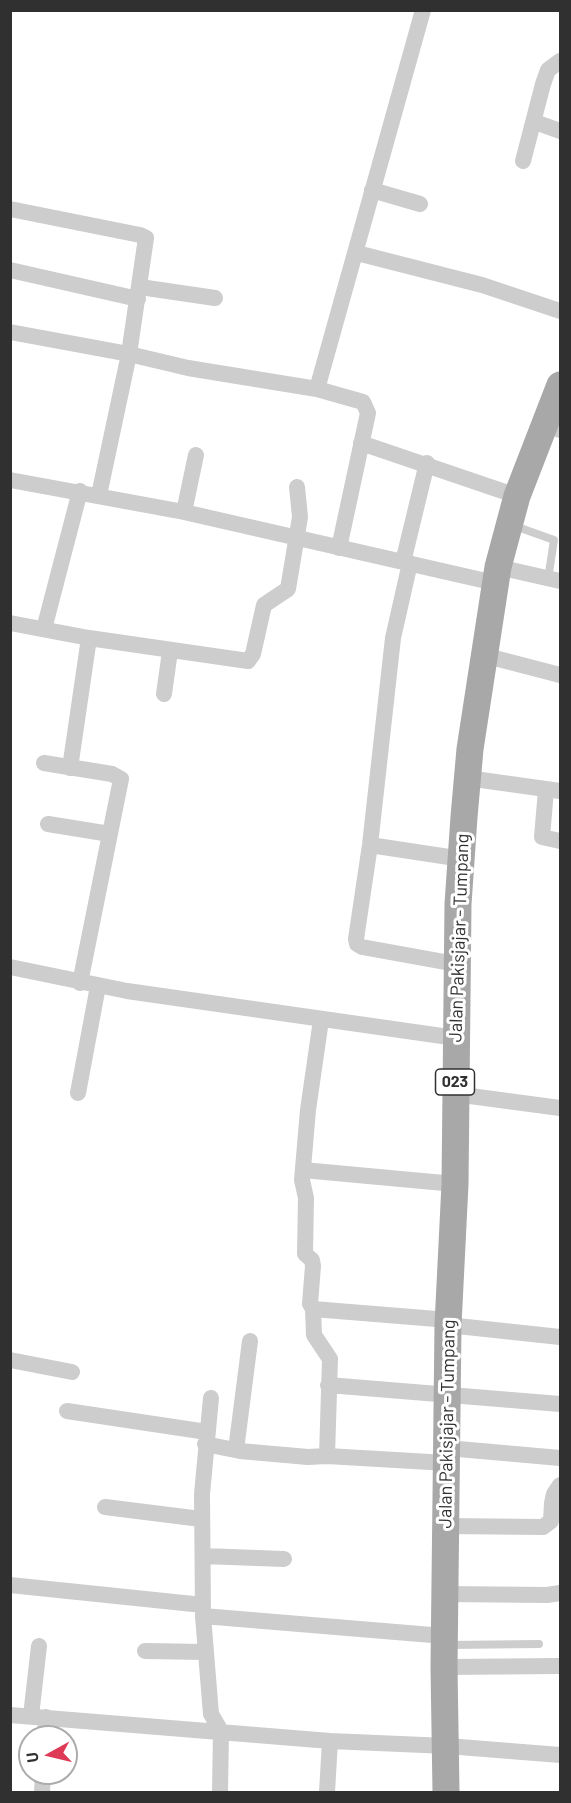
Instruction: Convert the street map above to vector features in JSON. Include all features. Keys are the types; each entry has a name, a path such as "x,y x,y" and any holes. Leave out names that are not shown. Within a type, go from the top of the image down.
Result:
{"main road":[{"name":"Jalan Pakisjajar - Tumpang","path":"446,1792 444,1649 449,1323 455,1184 456,964 467,778 483,655 496,575 508,524 517,495 552,427 561,385"}],"street":[{"path":"317,389 357,253 372,190 423,10"},
{"path":"524,161 548,70 561,61"},
{"path":"535,122 561,131"},
{"path":"372,190 420,204"},
{"path":"10,209 146,238 129,354 99,495"},
{"path":"357,253 482,285 561,311"},
{"path":"10,270 139,293 215,298"},
{"path":"10,332 129,354 188,368 317,389 357,400 366,406 368,413 339,548"},
{"path":"361,443 427,463 517,495"},
{"path":"184,512 196,455"},
{"path":"427,463 393,638 370,844 356,934 357,944 456,964"},
{"path":"10,480 80,491 184,512 407,563 554,580"},
{"path":"10,623 241,662 252,658 264,605 288,589 300,510 297,487"},
{"path":"44,629 80,491"},
{"path":"70,768 89,638"},
{"path":"164,694 170,651"},
{"path":"483,655 561,675"},
{"path":"44,763 120,777 80,983"},
{"path":"467,778 553,790 541,834 544,839 561,841"},
{"path":"48,824 110,834"},
{"path":"370,844 462,859"},
{"path":"10,967 98,986 456,1038"},
{"path":"78,1093 98,986"},
{"path":"321,1020 303,1170 306,1196 304,1254 312,1260 310,1304 314,1309 314,1335 330,1355 327,1456"},
{"path":"455,1094 561,1108"},
{"path":"303,1170 455,1184"},
{"path":"314,1309 561,1337"},
{"path":"236,1450 250,1341"},
{"path":"10,1360 72,1372"},
{"path":"328,1385 378,1387 399,1392 561,1404"},
{"path":"211,1398 201,1519 203,1610 212,1720 221,1731 220,1792"},
{"path":"67,1411 206,1438 236,1450 308,1457 447,1455 561,1458"},
{"path":"446,1526 543,1527 550,1521 556,1503 554,1494 561,1485"},
{"path":"105,1506 201,1519"},
{"path":"203,1556 284,1560"},
{"path":"10,1585 203,1610 561,1666"},
{"path":"445,1594 547,1595 561,1593"},
{"path":"39,1646 39,1717 41,1725"},
{"path":"145,1651 206,1652"},
{"path":"10,1714 330,1741 447,1746 561,1755"},
{"path":"327,1792 330,1741"}],"lane":[{"path":"508,524 554,540 554,580"},
{"path":"444,1649 539,1644"}]}
